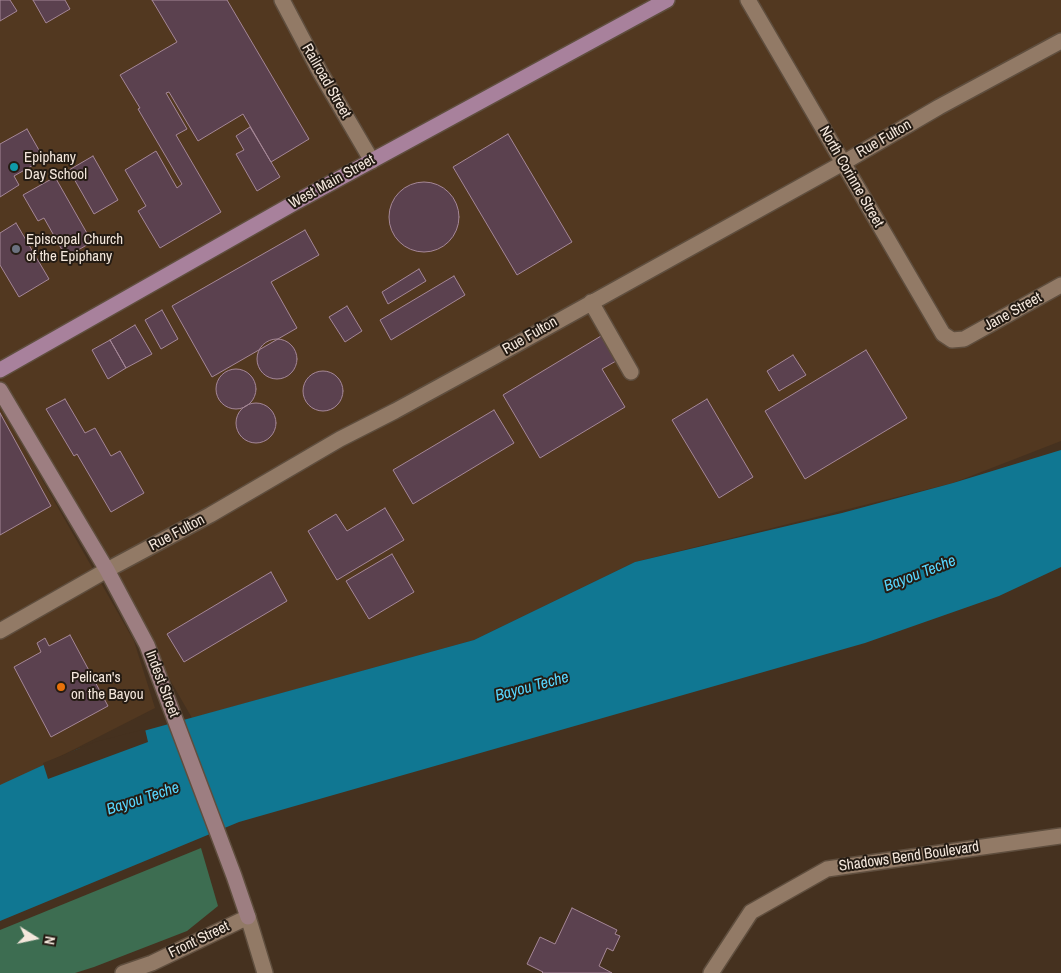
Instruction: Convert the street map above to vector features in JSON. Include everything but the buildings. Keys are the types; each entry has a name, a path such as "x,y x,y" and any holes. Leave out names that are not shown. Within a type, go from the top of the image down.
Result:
{"main road":[{"name":"West Main Street","path":"0,370 279,211 667,0"}],"street":[{"name":"Railroad Street","path":"282,0 320,72 372,161"},
{"name":"North Corinne Street","path":"748,0 943,334 952,340 964,339"},
{"name":"Rue Fulton","path":"0,631 107,570 210,515 340,439 395,412 843,163 939,107 1061,41"},
{"name":"Jane Street","path":"964,339 1061,285"},
{"path":"591,302 631,372"},
{"name":"Indest Street","path":"0,390 107,570 147,645 234,876 265,973"},
{"name":"Shadows Bend Boulevard","path":"711,973 751,912 827,869 1061,836"},
{"name":"Front Street","path":"123,973 152,963 248,917"}],"shaded area":[{"path":"0,0 1061,0 1061,441 953,483 635,562 474,640 192,718 0,385"},
{"path":"0,406 134,641 155,708 0,787"}],"green space":[{"path":"201,848 218,906 187,931 75,973 0,973 0,930"}],"water":[{"name":"Bayou Teche","path":"1061,450 1061,567 999,596 865,643 239,822 0,921 0,785 78,749 474,640 635,562 842,513 953,483"}],"pier":[{"path":"145,729 148,742 48,779 43,763 95,742"}],"place":[{"name":"Epiphany Day School","path":"14,167"},
{"name":"Episcopal Church of the Epiphany","path":"16,249"},
{"name":"Pelican's on the Bayou","path":"61,687"}]}
